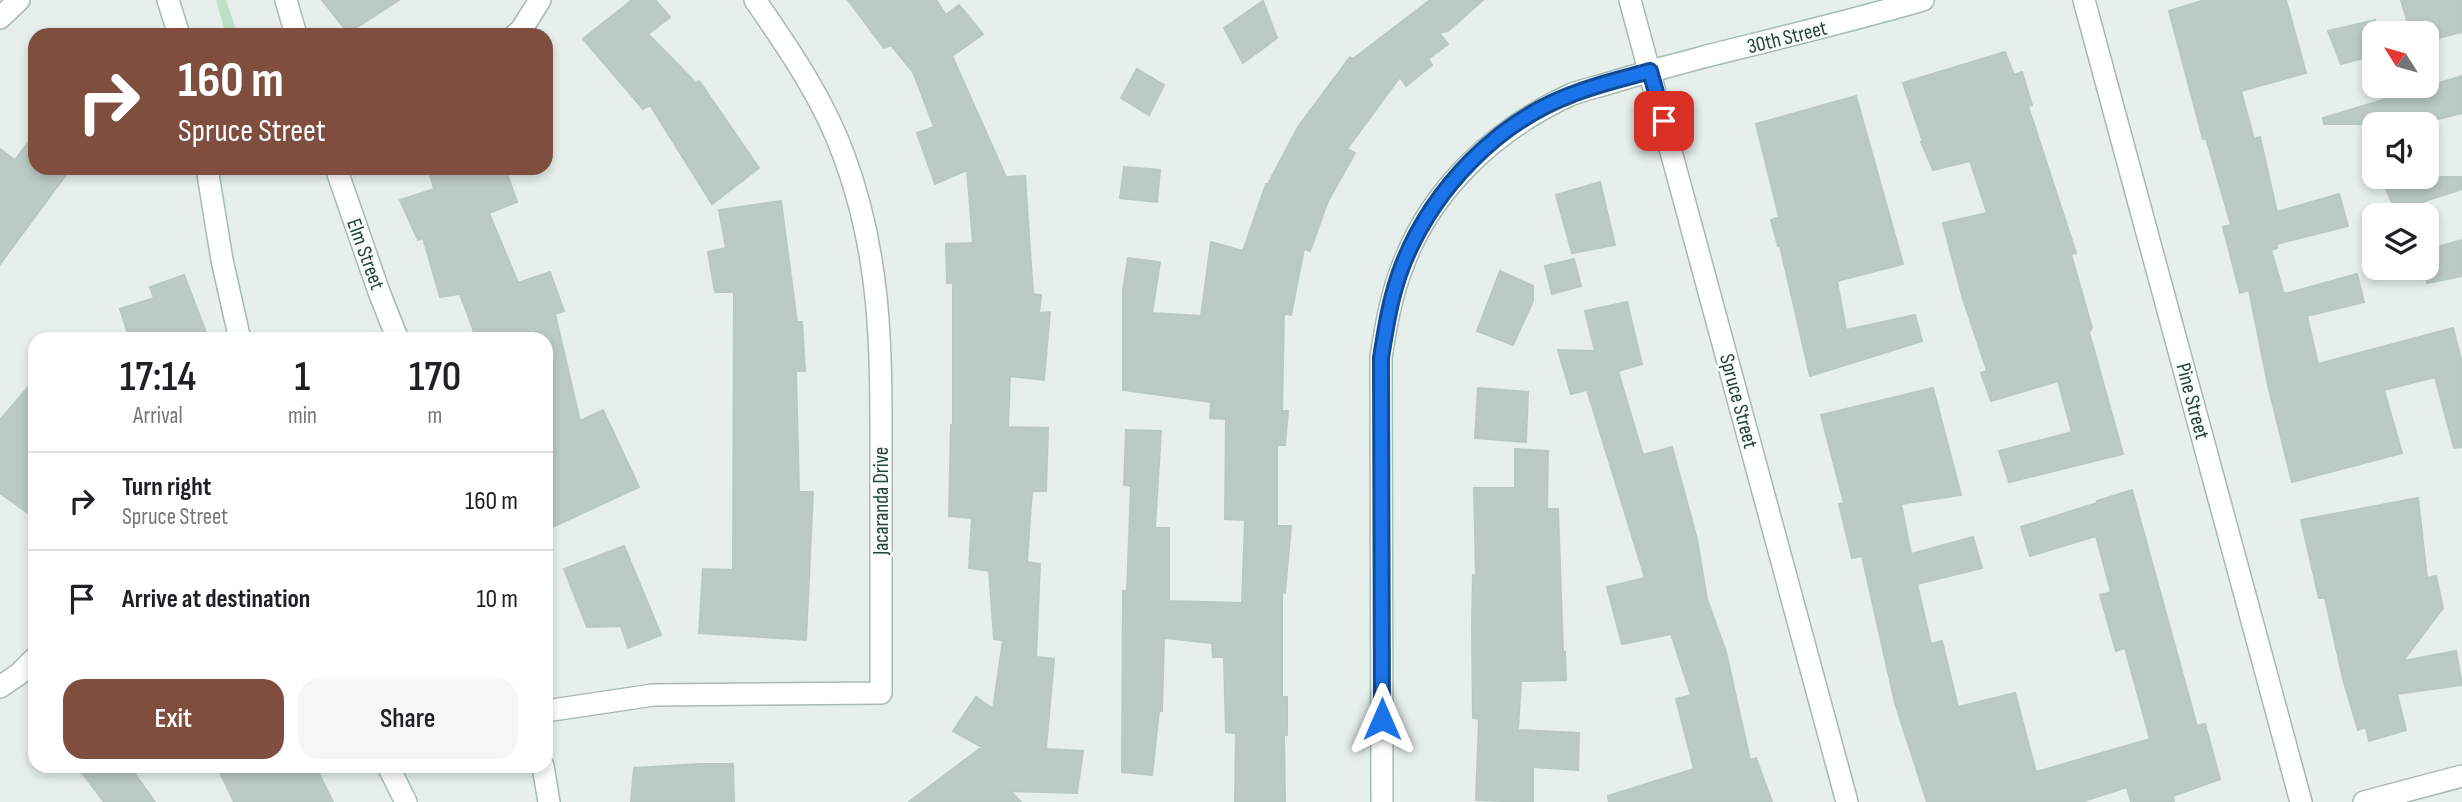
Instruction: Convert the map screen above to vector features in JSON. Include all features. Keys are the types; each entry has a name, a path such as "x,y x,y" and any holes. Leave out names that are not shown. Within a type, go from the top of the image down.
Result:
{"street":[{"path":"0,18 19,0"},
{"path":"168,0 177,28"},
{"path":"286,0 294,28"},
{"path":"522,28 540,0"},
{"name":"Jacaranda Drive","path":"553,709 653,695 881,693 881,354 877,286 864,220 844,155 816,94 755,0"},
{"name":"Spruce Street","path":"1630,0 1847,802"},
{"name":"30th Street","path":"1382,802 1381,358 1389,310 1403,264 1424,221 1445,191 1486,147 1524,118 1572,94 1923,0"},
{"name":"Pine Street","path":"2084,0 2301,802"},
{"path":"208,175 222,260 238,332"},
{"name":"Elm Street","path":"338,175 395,332"},
{"path":"0,687 28,665"},
{"path":"392,773 406,802"},
{"path":"544,773 549,802"},
{"path":"2364,802 2462,776"}],"green space":[{"path":"216,0 226,0 236,28 224,28"}],"building":[{"path":"322,0 399,0 356,28 344,28"},
{"path":"632,0 655,0 670,17 648,34 696,83 699,81 759,168 712,204 650,105 643,109 583,39"},
{"path":"848,0 936,0 946,15 959,5 983,34 952,56 1006,177 1025,176 1033,294 1041,295 1039,313 1050,312 1044,380 1010,376 1008,427 1048,428 1046,491 1032,491 1027,562 1040,564 1036,657 1054,659 1046,749 1083,751 1077,793 1010,791 1021,802 909,802 982,747 953,731 976,697 993,709 1003,640 994,639 989,571 969,568 972,518 949,516 953,425 953,283 947,283 946,244 973,243 967,170 935,184 917,133 934,127 913,72 891,45 884,48"},
{"path":"1430,0 1483,0 1448,31 1439,33 1448,44 1428,59 1432,65 1406,86 1400,77 1347,149 1355,153 1328,201 1310,251 1304,249 1291,315 1284,313 1282,411 1288,411 1285,445 1277,445 1277,526 1291,526 1285,593 1282,592 1282,697 1287,697 1287,735 1284,735 1285,802 1235,802 1236,733 1226,732 1224,657 1213,657 1212,643 1164,638 1162,711 1159,711 1152,775 1122,772 1123,591 1127,591 1131,486 1124,485 1126,430 1161,431 1155,528 1169,528 1169,601 1242,603 1245,520 1225,519 1226,419 1210,418 1211,402 1123,390 1123,290 1128,258 1160,262 1152,313 1201,316 1211,242 1243,251 1266,184 1298,127 1350,57 1353,59"},
{"path":"2205,0 2286,0 2306,73 2241,91 2254,139 2260,137 2277,212 2339,194 2348,226 2276,244 2277,248 2271,250 2284,294 2357,274 2364,302 2307,316 2318,364 2453,328 2462,363 2462,447 2454,448 2435,377 2384,390 2402,453 2292,482 2268,385 2249,290 2240,293 2223,227 2231,225 2206,138 2203,139 2169,11"},
{"path":"2401,0 2462,0 2462,32 2440,38 2440,21 2407,21"},
{"path":"1263,1 1277,38 1243,63 1224,28"},
{"path":"2362,23 2362,58 2341,64 2328,31"},
{"path":"2005,52 2014,75 2022,72 2032,105 2028,106 2076,253 2071,254 2092,328 2089,332 2123,454 2009,482 1999,451 2072,432 2058,381 1991,401 1981,373 1987,371 1962,296 1943,223 1987,213 1970,161 1933,170 1921,142 1903,83"},
{"path":"1137,69 1164,85 1149,115 1121,98"},
{"path":"2462,76 2462,113 2439,119 2439,112 2362,112 2362,124 2324,124 2323,118 2389,98 2440,98 2440,83"},
{"path":"1856,96 1903,264 1837,281 1846,330 1915,315 1922,341 1810,376 1780,246 1771,220 1779,217 1756,124"},
{"path":"28,142 28,175 66,175 0,264 0,149 15,160"},
{"path":"1124,167 1160,170 1157,202 1120,198"},
{"path":"430,175 507,175 517,202 489,213 518,283 550,272 564,311 555,314 580,421 603,410 639,487 553,527 553,332 474,332 460,294 440,297 423,238 418,240 400,200 434,189"},
{"path":"2439,177 2462,177 2462,189 2419,203 2392,203 2386,189 2439,189"},
{"path":"1600,182 1615,245 1572,253 1556,195"},
{"path":"781,201 797,322 802,322 805,371 796,371 799,492 813,492 806,640 699,633 703,569 733,570 734,292 715,292 708,252 726,248 719,210"},
{"path":"2462,240 2462,276 2427,283 2427,280 2439,280 2439,247"},
{"path":"1574,259 1581,286 1552,294 1545,266"},
{"path":"1500,271 1533,286 1533,301 1513,345 1477,331"},
{"path":"184,275 206,332 127,332 120,309 154,298 150,287"},
{"path":"1627,302 1642,364 1618,371 1643,455 1672,447 1697,539 1707,599 1726,652 1750,760 1756,758 1772,802 1609,802 1608,796 1694,769 1676,699 1691,695 1671,634 1622,644 1607,587 1645,578 1587,390 1571,394 1558,350 1595,351 1585,311"},
{"path":"28,387 28,513 0,493 0,420"},
{"path":"1478,388 1528,392 1526,442 1475,438"},
{"path":"1933,388 1961,495 1901,504 1911,554 1973,537 1982,568 1917,584 1931,644 1942,641 1958,707 2015,693 2036,772 2150,739 2125,648 2116,651 2100,595 2111,592 2096,536 2030,556 2021,527 2132,490 2197,726 2205,724 2220,779 2173,796 2174,802 2131,802 2127,787 2081,802 1927,802 1895,703 1862,556 1852,558 1839,504 1844,503 1821,415"},
{"path":"1515,449 1548,451 1547,509 1558,509 1566,680 1521,681 1518,730 1579,733 1578,770 1533,767 1533,802 1476,800 1479,719 1473,718 1473,575 1476,576 1474,488 1515,488"},
{"path":"2418,498 2427,578 2436,576 2443,608 2403,661 2456,651 2462,685 2397,694 2406,730 2369,741 2366,727 2358,730 2343,679 2325,598 2319,598 2301,520"},
{"path":"624,546 661,635 628,648 621,626 587,627 564,569"},
{"path":"733,764 734,802 631,802 634,768"},
{"path":"82,773 134,773 155,802 104,802"},
{"path":"220,773 318,773 333,802 234,802"}],"route":[{"path":"1382,719 1381,358 1389,310 1403,264 1424,221 1452,181 1486,147 1524,118 1572,94 1650,71 1664,121"}]}
